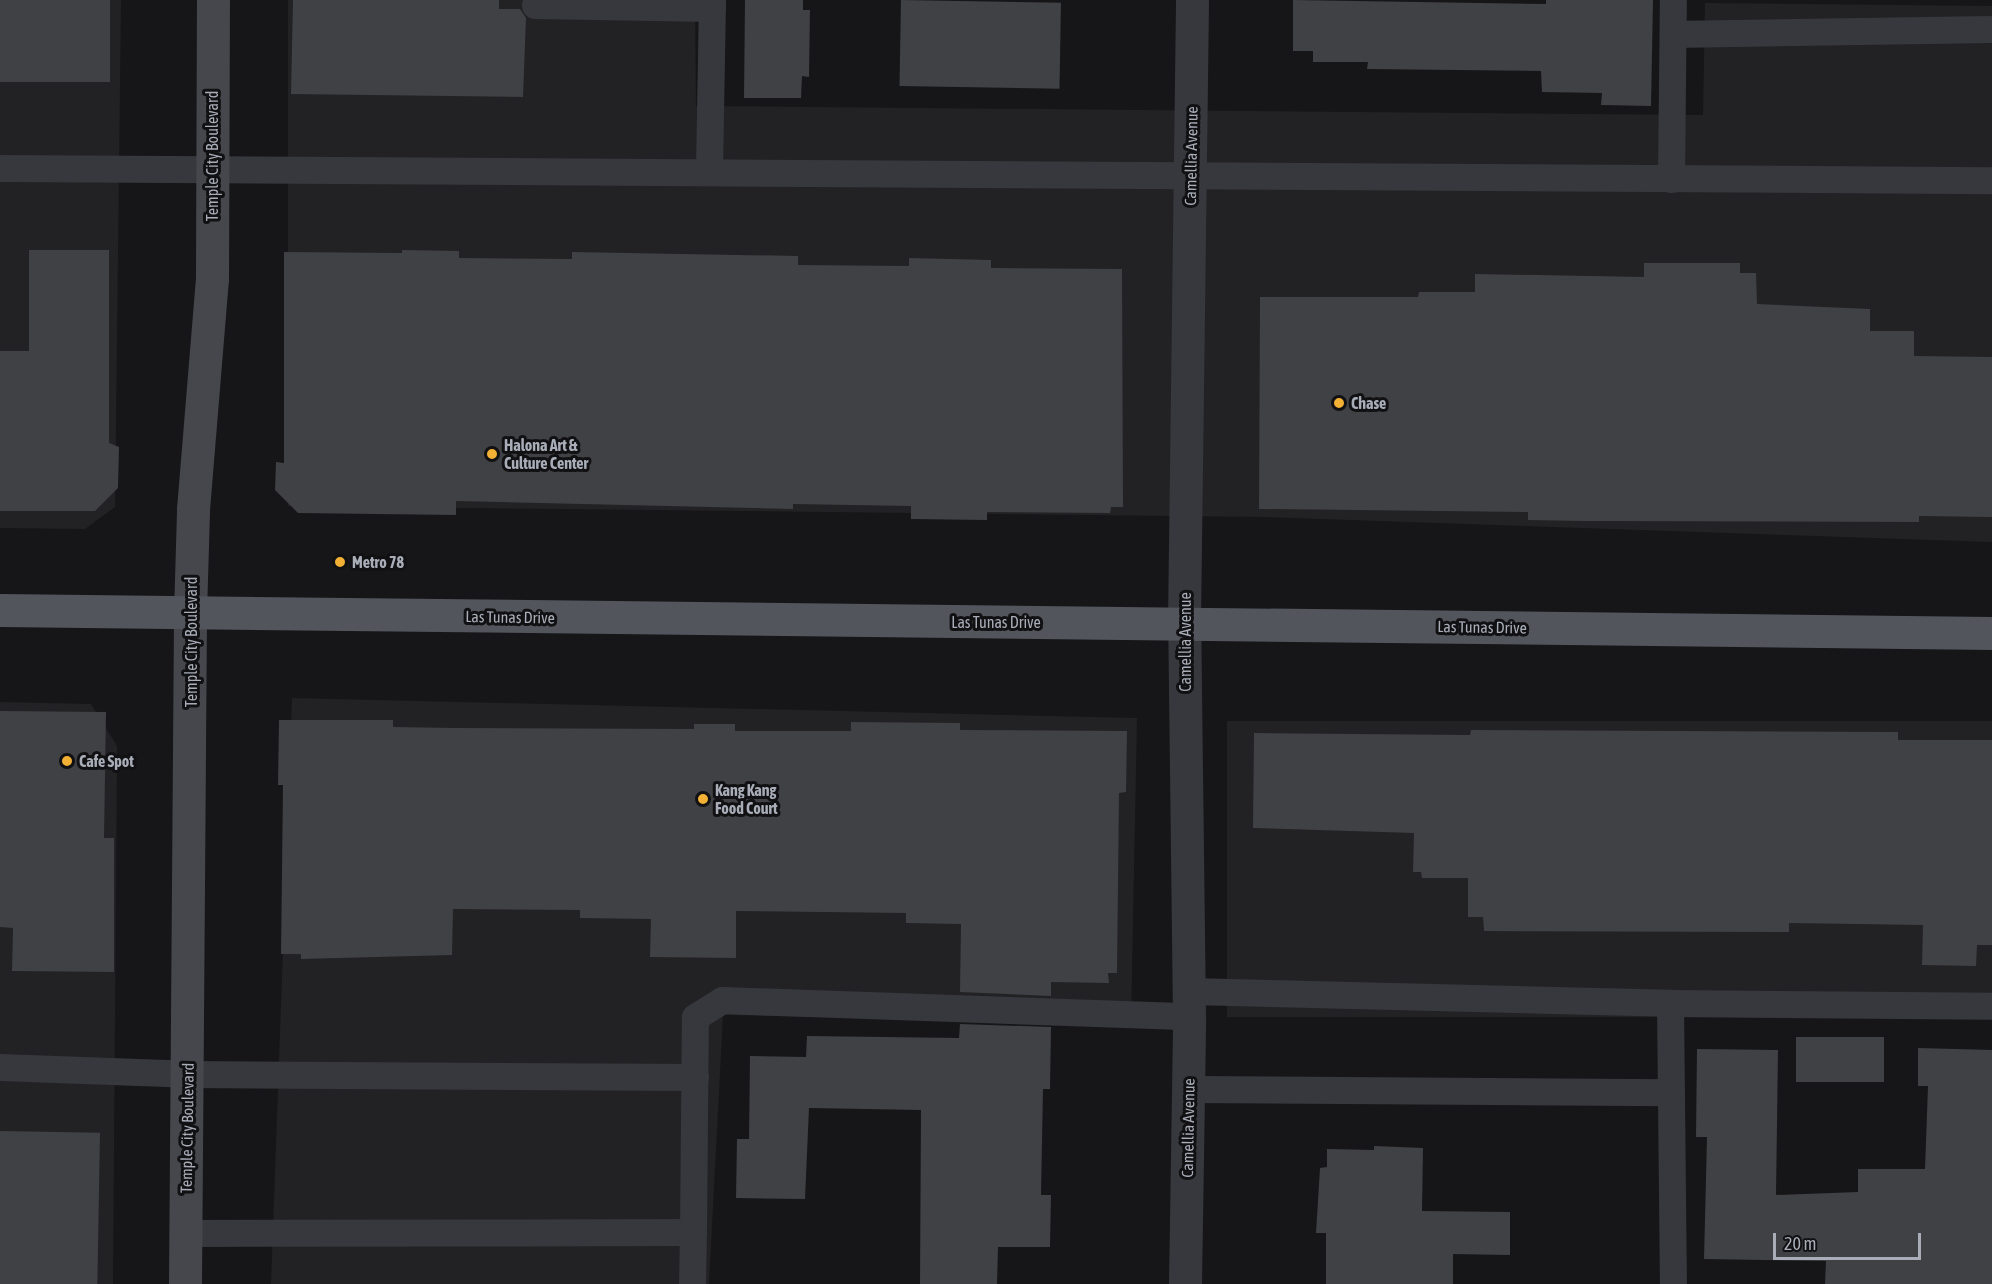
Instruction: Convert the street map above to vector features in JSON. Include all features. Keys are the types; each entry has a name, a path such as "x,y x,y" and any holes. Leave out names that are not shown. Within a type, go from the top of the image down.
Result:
{"main road":[{"name":"Temple City Boulevard","path":"185,1284 190,613 193,509 212,279 213,0"},
{"name":"Las Tunas Drive","path":"0,610 1992,633"}],"street":[{"name":"Camellia Avenue","path":"1185,1284 1189,1004 1184,622 1192,0"}],"lane":[{"path":"1671,179 1673,0"},
{"path":"535,5 712,4 709,171"},
{"path":"1673,34 1992,29"},
{"path":"0,168 212,171 1191,173 1671,179 1992,180"},
{"path":"692,1284 695,1017 722,1000 1992,1006"},
{"path":"1670,1003 1673,1284"},
{"path":"0,1067 187,1074 695,1077"},
{"path":"1188,1089 1671,1092"},
{"path":"185,1233 693,1232"}],"shaded area":[{"path":"0,0 121,0 115,507 85,529 0,528"},
{"path":"288,0 695,0 696,106 1703,115 1705,3 1992,6 1992,542 1264,517 288,506"},
{"path":"292,698 1137,718 1131,1023 723,1015 709,1284 271,1284"},
{"path":"0,702 91,704 117,746 113,1284 0,1284"},
{"path":"1227,721 1992,721 1992,1017 1227,1017"}],"building":[{"path":"0,0 110,0 110,82 0,82"},
{"path":"293,0 499,0 499,9 520,9 526,18 523,97 291,94"},
{"path":"745,0 803,0 803,10 810,10 809,77 802,76 801,98 744,98"},
{"path":"901,0 1061,3 1059,89 899,86"},
{"path":"1293,0 1546,4 1546,0 1653,0 1651,106 1601,105 1602,93 1542,92 1541,71 1367,69 1368,62 1313,62 1313,51 1293,51"},
{"path":"29,250 109,250 109,443 119,447 118,488 95,511 0,511 0,351 29,351"},
{"path":"402,250 459,251 459,258 572,259 572,252 798,256 798,265 909,266 909,258 991,260 991,268 1122,269 1123,507 1111,507 1110,513 987,512 987,520 911,519 911,506 793,504 793,509 456,501 456,515 298,513 275,490 276,462 284,463 284,252 402,253"},
{"path":"1644,263 1740,263 1740,273 1756,273 1757,304 1870,309 1870,331 1914,331 1914,356 1992,357 1992,517 1919,516 1919,522 1586,521 1528,520 1528,512 1259,509 1260,297 1418,297 1419,292 1475,292 1475,274 1644,277"},
{"path":"0,711 106,712 104,838 114,838 114,972 12,971 13,928 0,927"},
{"path":"279,720 393,720 393,727 456,728 694,729 694,724 735,724 735,731 851,731 851,722 960,723 960,730 1127,731 1126,792 1119,793 1117,973 1108,973 1109,983 1051,982 1051,996 960,992 961,924 906,923 906,913 736,911 736,958 650,957 651,919 580,918 580,910 453,909 452,955 301,959 301,954 281,954 283,785 278,785"},
{"path":"1471,730 1898,732 1898,740 1992,740 1992,945 1977,945 1976,966 1922,965 1923,925 1789,923 1789,932 1484,931 1483,917 1468,917 1468,878 1422,878 1421,872 1413,872 1414,833 1253,828 1254,733 1470,735"},
{"path":"960,1024 1051,1027 1050,1089 1043,1089 1041,1195 1051,1195 1050,1247 998,1247 997,1284 920,1284 921,1110 809,1108 805,1199 736,1198 737,1139 749,1139 750,1056 806,1057 807,1036 959,1038"},
{"path":"1796,1037 1884,1037 1884,1082 1796,1082"},
{"path":"1918,1048 1992,1050 1992,1284 1825,1284 1826,1261 1704,1259 1707,1137 1696,1137 1697,1049 1778,1050 1776,1195 1858,1192 1858,1169 1925,1169 1928,1086 1918,1086"},
{"path":"0,1131 100,1133 97,1284 0,1284"},
{"path":"1374,1146 1423,1148 1422,1211 1510,1212 1510,1255 1453,1254 1453,1284 1326,1284 1326,1233 1316,1233 1320,1168 1327,1167 1327,1149 1374,1150"}],"place":[{"name":"Chase","path":"1339,403"},
{"name":"Halona Art & Culture Center","path":"492,454"},
{"name":"Metro 78","path":"340,562"},
{"name":"Cafe Spot","path":"67,761"},
{"name":"Kang Kang Food Court","path":"703,799"}]}
